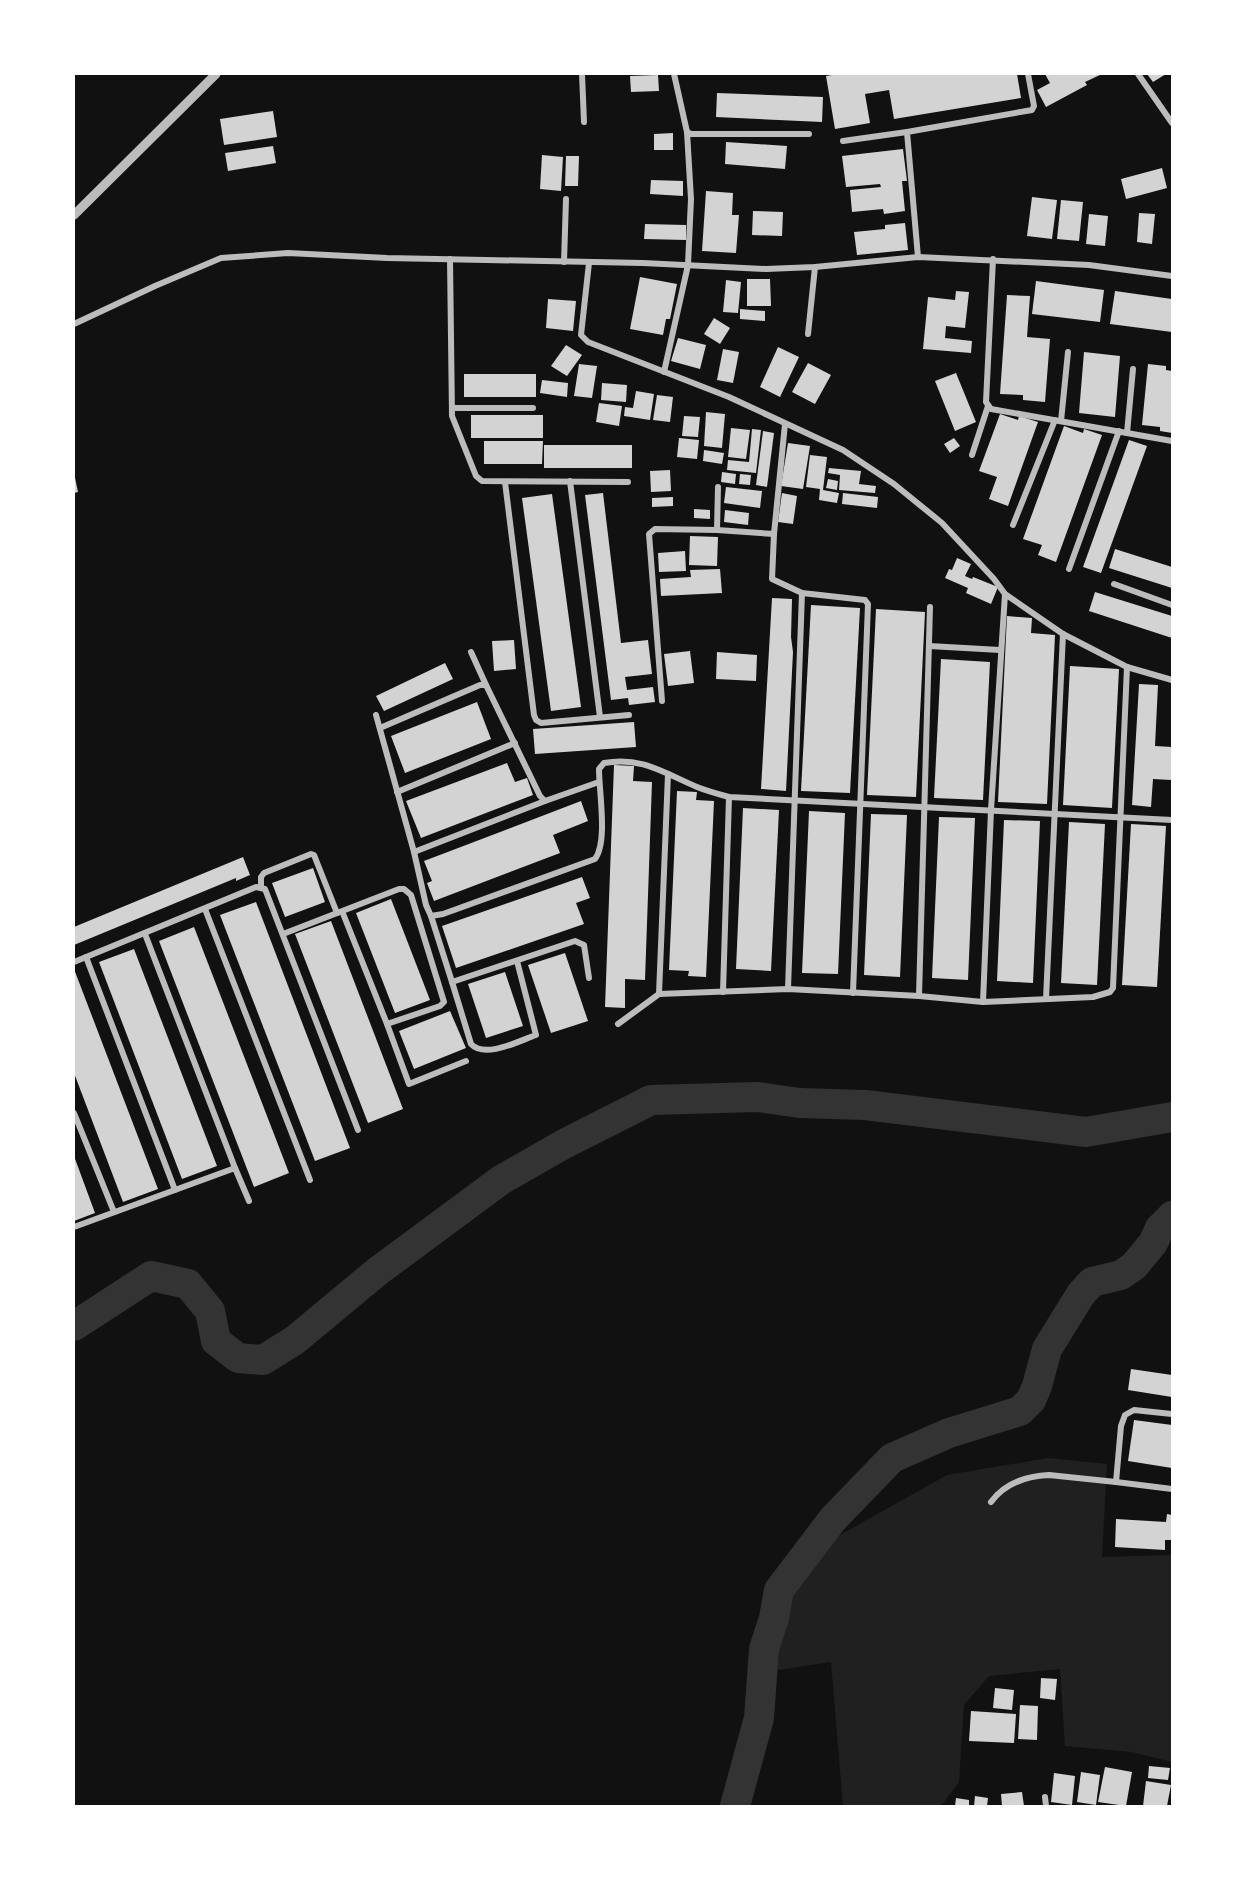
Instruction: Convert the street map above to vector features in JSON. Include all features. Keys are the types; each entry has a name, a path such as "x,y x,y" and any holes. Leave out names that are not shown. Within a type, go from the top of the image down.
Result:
{"street":[{"path":"75,213 216,74"},
{"path":"582,74 584,122"},
{"path":"664,372 688,265 691,199 687,132 674,74"},
{"path":"843,141 1032,110 1034,106 1028,74"},
{"path":"1138,74 1173,123"},
{"path":"687,132 691,134 809,134"},
{"path":"908,132 918,257"},
{"path":"564,262 566,199"},
{"path":"74,324 221,258 288,253 766,269 815,267 918,257 1089,265 1173,276"},
{"path":"450,259 452,416 476,476 482,481 505,482 628,482"},
{"path":"993,259 986,402 988,406 991,409 1173,441"},
{"path":"589,262 581,335 588,342 729,397 843,450 894,484 942,523 1005,594 1063,634 1127,667 1173,680"},
{"path":"808,334 815,267"},
{"path":"1013,525 1058,420 1068,352"},
{"path":"1126,433 1133,369"},
{"path":"972,455 988,406"},
{"path":"452,408 533,408"},
{"path":"785,424 771,578 802,593 864,600 868,604 853,993"},
{"path":"1069,569 1119,431"},
{"path":"570,481 600,717"},
{"path":"505,482 536,720 542,723 629,715"},
{"path":"717,530 718,487"},
{"path":"662,701 649,534 655,529 774,534"},
{"path":"1114,584 1173,605"},
{"path":"788,989 802,593"},
{"path":"983,1002 991,810 1005,594"},
{"path":"919,996 930,607"},
{"path":"1046,999 1063,634"},
{"path":"929,646 1000,650"},
{"path":"471,652 540,796 545,801"},
{"path":"618,1024 659,994 788,989 983,1002 1093,997 1110,992 1113,988 1127,667"},
{"path":"380,728 480,685 486,685"},
{"path":"376,715 414,852 426,905 432,916 471,1044 476,1050 488,1051 536,1035 517,961"},
{"path":"397,792 515,742"},
{"path":"432,916 595,859 600,853 601,832 599,770 604,763 615,761 648,764 700,789 729,796 1173,820"},
{"path":"659,994 668,774"},
{"path":"414,852 599,782"},
{"path":"723,992 729,796"},
{"path":"261,887 261,877 264,873 311,854 314,855 387,1024 410,1084 466,1061"},
{"path":"74,962 261,887"},
{"path":"261,887 265,889 283,934 358,1130"},
{"path":"283,934 399,889 404,889 411,894 444,1002 440,1006 387,1024"},
{"path":"205,909 310,1180"},
{"path":"145,934 249,1201"},
{"path":"452,982 575,941 584,945 589,978"},
{"path":"86,957 175,1190"},
{"path":"74,1113 114,1212"},
{"path":"74,1227 235,1168"},
{"path":"1116,1482 1121,1426 1125,1415 1134,1410 1173,1414"},
{"path":"991,1502 999,1492 1017,1482 1049,1475 1173,1489"},
{"path":"1045,1797 1046,1806"}],"shaded area":[{"path":"1048,1458 1107,1464 1102,1557 1172,1555 1172,1762 1132,1752 1065,1746 1060,1669 989,1676 964,1705 959,1782 941,1806 843,1806 831,1662 752,1674 781,1568 947,1475"}],"building":[{"path":"838,74 1017,74 1021,98 894,119 889,90 865,94 870,123 835,129 826,76"},
{"path":"1045,74 1102,74 1085,82 1087,85 1046,107 1037,90 1050,83"},
{"path":"1147,74 1166,74 1153,82"},
{"path":"658,75 659,91 631,92 630,76"},
{"path":"717,93 823,97 822,122 716,117"},
{"path":"273,111 277,137 224,145 220,119"},
{"path":"673,133 673,150 654,150 654,134"},
{"path":"726,142 787,146 785,169 725,164"},
{"path":"273,146 276,163 228,171 225,153"},
{"path":"903,149 907,181 902,181 905,211 884,214 883,209 852,212 850,190 881,187 880,184 846,187 842,156"},
{"path":"542,155 563,157 561,191 540,189"},
{"path":"566,156 579,156 578,186 565,186"},
{"path":"1162,168 1167,188 1126,199 1121,179"},
{"path":"651,180 683,181 683,196 650,194"},
{"path":"706,191 733,193 732,215 739,215 736,253 702,251"},
{"path":"1032,197 1057,200 1052,239 1027,236"},
{"path":"1061,200 1083,202 1079,241 1057,239"},
{"path":"753,211 783,212 782,236 752,235"},
{"path":"1139,213 1155,214 1152,244 1137,242"},
{"path":"1089,214 1108,216 1105,246 1086,244"},
{"path":"905,223 908,250 857,255 854,232 885,229 885,225"},
{"path":"645,224 686,225 686,240 644,239"},
{"path":"640,277 677,284 670,319 666,319 663,335 630,329"},
{"path":"747,279 770,279 771,306 747,306"},
{"path":"726,280 741,282 738,313 723,312"},
{"path":"1036,281 1104,290 1100,322 1032,314"},
{"path":"956,291 969,292 965,328 946,326 945,338 972,341 971,353 923,349 928,297 955,300"},
{"path":"1115,291 1172,299 1172,332 1110,324"},
{"path":"1007,295 1030,296 1027,337 1050,339 1045,402 1023,400 1023,395 1000,394"},
{"path":"548,299 576,301 573,331 546,328"},
{"path":"740,309 765,311 765,321 740,319"},
{"path":"714,318 730,328 720,344 704,334"},
{"path":"678,338 706,345 700,369 671,361"},
{"path":"566,345 582,355 567,376 551,366"},
{"path":"778,347 799,357 780,397 760,387"},
{"path":"723,349 739,352 733,383 717,380"},
{"path":"1084,352 1120,356 1115,417 1079,413"},
{"path":"808,363 831,375 815,404 792,392"},
{"path":"579,364 597,366 592,398 574,396"},
{"path":"1148,364 1166,366 1166,370 1172,371 1172,433 1160,431 1160,427 1142,425"},
{"path":"956,373 976,422 955,431 935,381"},
{"path":"464,374 536,374 536,397 464,397"},
{"path":"542,380 568,383 567,397 540,393"},
{"path":"602,383 627,385 626,402 601,400"},
{"path":"636,391 654,394 650,420 624,416 625,407 633,408"},
{"path":"657,395 673,397 670,422 653,420"},
{"path":"599,403 622,406 619,426 596,422"},
{"path":"706,412 725,414 722,448 704,446"},
{"path":"1000,414 1018,420 1019,416 1038,422 1008,506 989,499 997,477 979,471"},
{"path":"471,415 543,415 543,438 471,438"},
{"path":"684,416 700,417 698,437 682,436"},
{"path":"1064,426 1083,433 1084,429 1102,435 1056,562 1038,555 1042,545 1023,539"},
{"path":"731,428 750,430 746,459 728,457"},
{"path":"752,429 761,430 756,473 727,470 728,460 749,462"},
{"path":"763,431 774,433 767,487 756,485"},
{"path":"679,438 699,440 697,459 677,457"},
{"path":"954,438 960,446 950,453 944,444"},
{"path":"1129,440 1147,446 1101,573 1083,567"},
{"path":"484,441 543,441 542,464 484,464"},
{"path":"788,443 810,446 803,489 781,486"},
{"path":"544,445 632,445 632,468 544,468"},
{"path":"704,450 724,453 722,464 703,461"},
{"path":"810,455 827,457 823,490 839,493 837,503 819,500 820,489 806,487"},
{"path":"829,468 861,471 859,484 876,486 875,493 839,490 840,475 828,473"},
{"path":"670,470 671,491 651,492 650,471"},
{"path":"722,472 736,474 735,484 721,482"},
{"path":"74,473 78,492 74,493"},
{"path":"740,474 751,475 750,485 739,484"},
{"path":"828,479 838,481 837,490 826,488"},
{"path":"726,487 762,491 760,508 724,503"},
{"path":"603,493 621,643 648,640 652,674 625,677 627,690 653,687 655,702 629,705 628,698 611,700 585,495"},
{"path":"782,493 797,496 793,524 778,522"},
{"path":"843,493 878,497 877,508 842,504"},
{"path":"552,494 581,707 551,711 522,498"},
{"path":"673,497 673,506 652,507 652,498"},
{"path":"694,509 710,510 710,519 694,518"},
{"path":"725,510 749,513 748,525 724,522"},
{"path":"690,536 718,537 717,566 689,565"},
{"path":"1115,549 1172,567 1172,588 1109,568"},
{"path":"685,551 686,571 659,572 658,553"},
{"path":"957,558 971,564 965,576 998,587 991,604 966,593 968,588 945,578 949,569 952,570"},
{"path":"720,569 722,593 661,596 660,579 691,577 690,570"},
{"path":"1095,592 1172,616 1172,638 1089,611"},
{"path":"772,598 792,599 793,652 786,791 761,789"},
{"path":"811,605 860,608 850,793 801,791"},
{"path":"876,609 925,612 916,797 867,795"},
{"path":"1007,616 1032,618 1031,633 1055,635 1047,804 998,802"},
{"path":"514,640 516,669 494,671 492,641"},
{"path":"690,651 694,683 668,686 664,654"},
{"path":"717,652 757,655 756,681 716,679"},
{"path":"941,659 990,662 983,800 934,798"},
{"path":"445,663 453,679 384,711 376,696"},
{"path":"1070,666 1119,669 1112,808 1063,805"},
{"path":"1139,684 1158,685 1155,746 1172,747 1171,780 1153,779 1151,807 1132,805"},
{"path":"477,702 491,739 405,773 391,736"},
{"path":"634,722 636,747 535,754 533,729"},
{"path":"507,763 515,782 527,778 533,795 421,838 406,801"},
{"path":"614,765 634,766 633,781 652,782 645,980 625,979 625,1008 605,1007"},
{"path":"677,791 697,792 696,800 714,801 706,977 688,976 689,971 669,970"},
{"path":"581,801 588,821 553,835 560,853 434,901 427,883 432,881 424,861"},
{"path":"743,808 779,810 771,971 736,969"},
{"path":"809,811 845,813 838,974 802,973"},
{"path":"871,814 907,815 900,977 864,975"},
{"path":"939,817 975,818 968,980 932,978"},
{"path":"1004,820 1040,821 1033,983 997,981"},
{"path":"1069,822 1105,824 1097,985 1061,983"},
{"path":"1131,824 1166,826 1157,987 1122,985"},
{"path":"243,857 250,875 236,881 236,878 74,945 74,927"},
{"path":"313,868 325,902 285,917 272,883"},
{"path":"582,877 590,898 576,903 584,924 456,968 442,926"},
{"path":"391,899 430,1000 395,1013 356,913"},
{"path":"256,902 350,1148 315,1161 220,915"},
{"path":"331,921 403,1109 368,1123 295,934"},
{"path":"194,927 289,1173 254,1187 159,941"},
{"path":"134,949 217,1166 182,1179 99,962"},
{"path":"565,953 588,1021 551,1033 528,965"},
{"path":"74,969 158,1189 123,1202 74,1073"},
{"path":"505,972 523,1026 486,1038 468,984"},
{"path":"450,1011 466,1048 414,1069 399,1031"},
{"path":"74,1156 95,1213 74,1221"},
{"path":"1131,1369 1172,1375 1172,1397 1128,1390"},
{"path":"1134,1420 1172,1425 1172,1468 1128,1461"},
{"path":"1167,1514 1172,1515 1172,1540 1165,1540 1165,1550 1115,1547 1116,1519 1166,1522"},
{"path":"1041,1678 1057,1679 1055,1700 1040,1698"},
{"path":"995,1688 1014,1690 1012,1710 993,1708"},
{"path":"1020,1705 1038,1706 1037,1740 1018,1739"},
{"path":"971,1711 1016,1714 1014,1743 969,1741"},
{"path":"1149,1766 1170,1768 1168,1780 1148,1778"},
{"path":"1105,1767 1132,1772 1126,1806 1098,1802"},
{"path":"1081,1772 1100,1775 1096,1805 1077,1802"},
{"path":"1054,1773 1075,1776 1072,1805 1051,1802"},
{"path":"1146,1781 1171,1785 1167,1806 1143,1806"},
{"path":"1022,1792 1024,1806 1002,1806 1001,1794"},
{"path":"975,1796 988,1798 987,1806 974,1806"},
{"path":"956,1798 969,1800 969,1806 955,1806"}],"waterway":[{"path":"74,1326 151,1276 188,1284 210,1311 216,1341 238,1358 263,1360 295,1340 378,1271 501,1180 564,1144 651,1100 757,1097 800,1103 865,1105 1086,1132 1172,1117"},
{"path":"735,1806 759,1718 764,1649 774,1618 779,1590 833,1519 892,1458 949,1433 1020,1411 1031,1400 1047,1349 1081,1294 1092,1282 1121,1275 1134,1266 1153,1243 1160,1228 1172,1216"}]}
